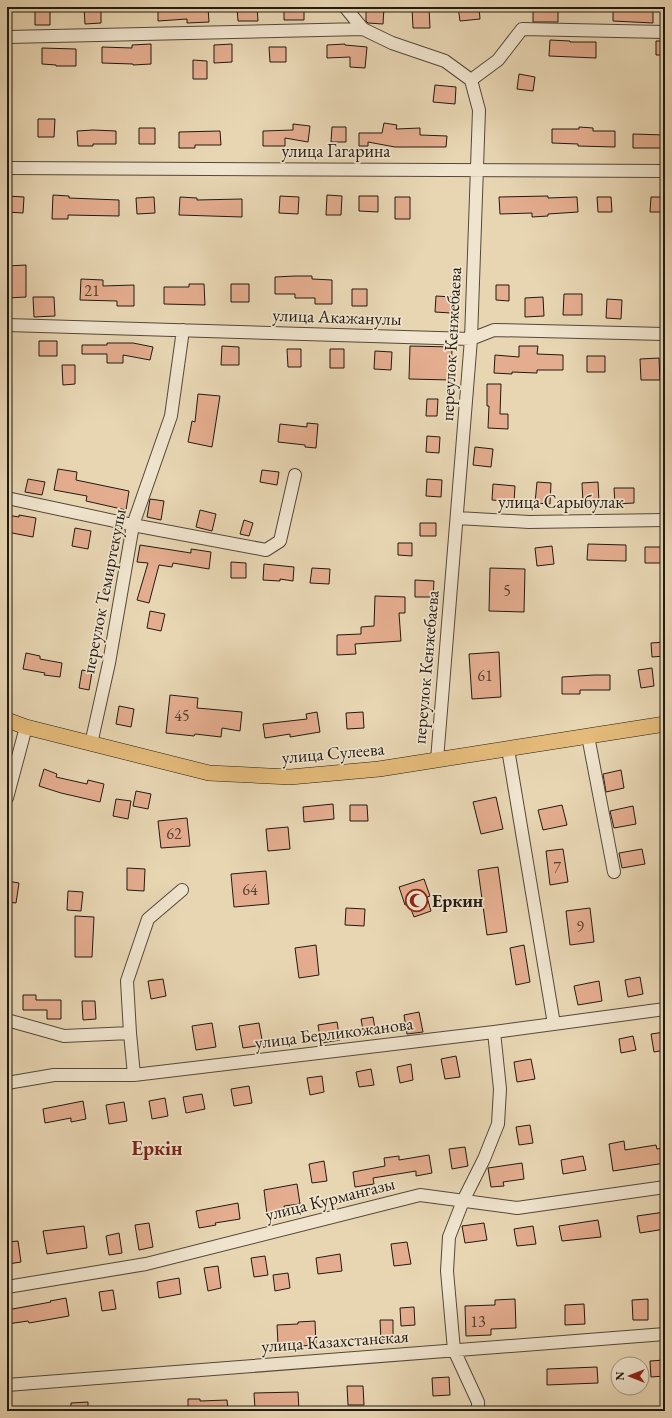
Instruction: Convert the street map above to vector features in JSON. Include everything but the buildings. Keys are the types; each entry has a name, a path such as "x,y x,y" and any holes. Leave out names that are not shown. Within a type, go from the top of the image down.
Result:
{"main road":[{"name":"улица Сулеева","path":"7,720 26,727 209,773 290,777 379,769 665,724"}],"street":[{"path":"345,7 363,29 392,43 445,61 471,80 498,60 522,29 665,32"},
{"path":"7,37 363,29"},
{"name":"переулок Кенжебаева","path":"437,760 471,339 479,110 471,80"},
{"name":"улица Гагарина","path":"7,168 665,171"},
{"name":"улица Акажанулы","path":"7,326 471,339 494,330 665,334"},
{"name":"переулок Темиртекулы","path":"91,744 109,663 133,524 171,416 183,330"},
{"path":"7,498 266,550 280,541 295,475"},
{"name":"улица Сарыбулак","path":"457,518 529,522 665,520"},
{"path":"7,798 26,727"},
{"path":"588,736 614,872"},
{"path":"508,748 554,1024"},
{"path":"134,1075 127,981 148,919 182,890"},
{"name":"улица Берликожанова","path":"7,1083 54,1075 134,1075 494,1032 665,1009"},
{"path":"7,1020 64,1036 130,1033"},
{"path":"478,1411 478,1402 454,1350 447,1271 449,1237 463,1201 484,1159 498,1124 500,1089 494,1032"},
{"name":"улица Курмангазы","path":"7,1287 146,1264 420,1195 517,1208 665,1187"},
{"name":"улица Казахстанская","path":"7,1385 665,1334"}],"place":[{"name":"Еркин","path":"416,901"}],"district":[{"name":"Еркін","path":"157,1148"}]}
